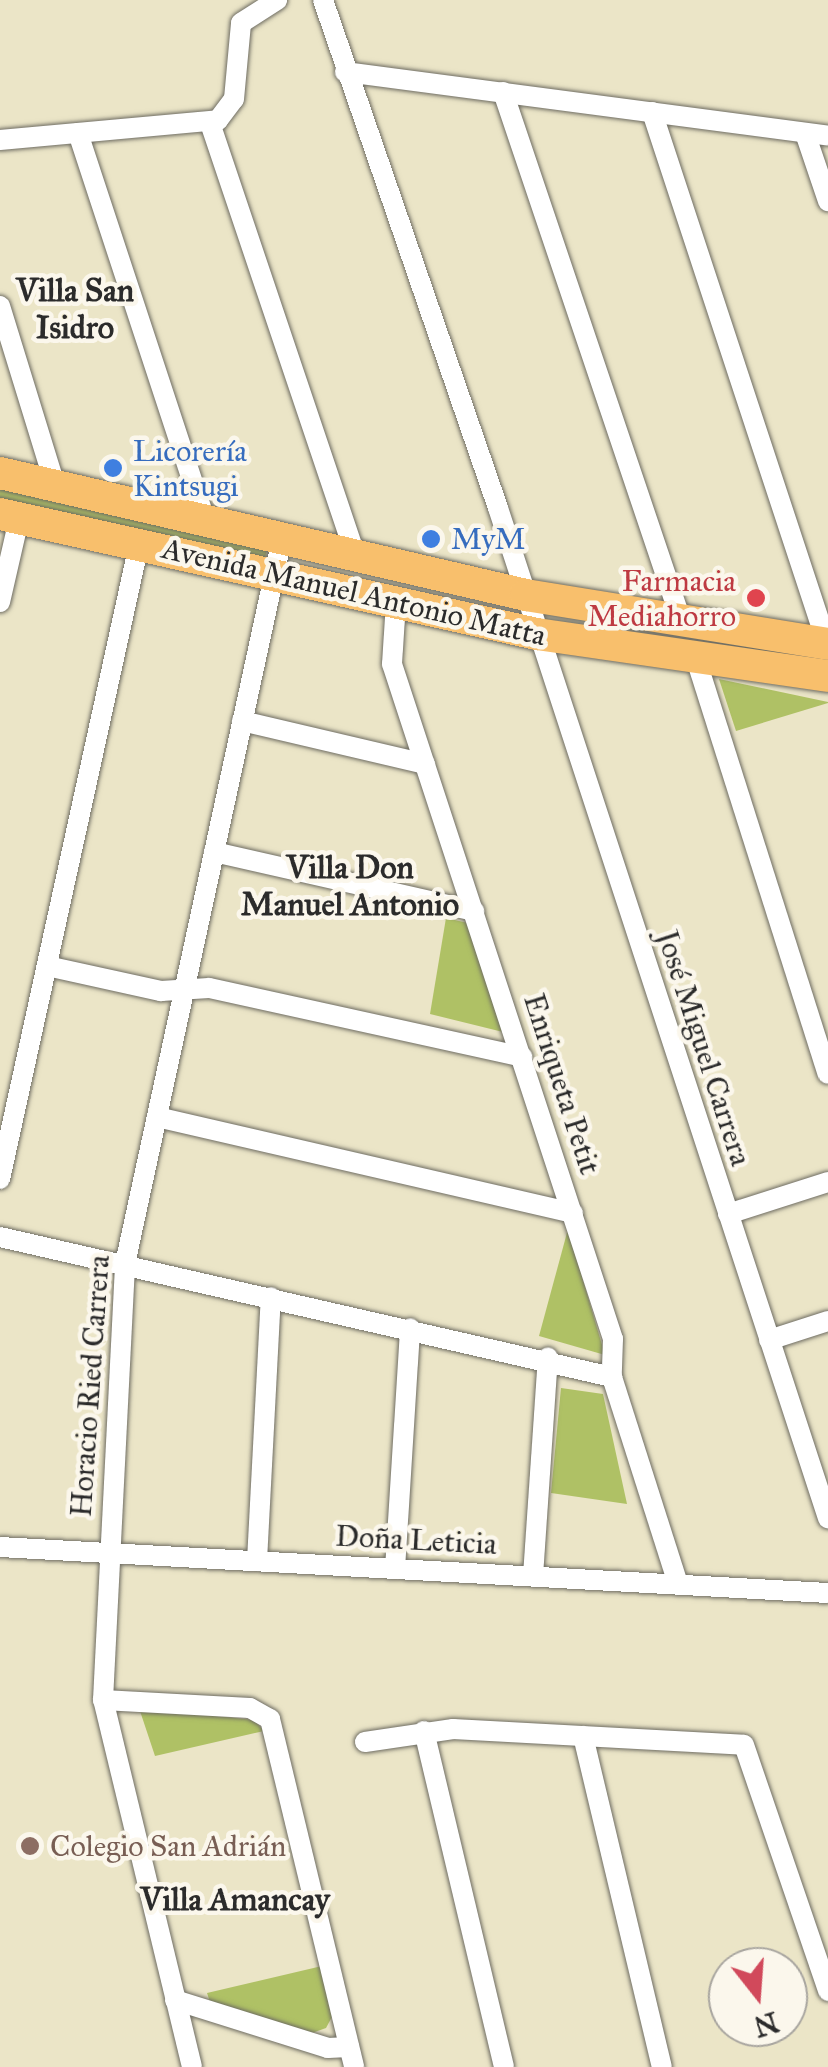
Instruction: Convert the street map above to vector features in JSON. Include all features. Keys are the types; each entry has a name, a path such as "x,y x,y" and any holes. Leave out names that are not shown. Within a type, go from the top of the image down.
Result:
{"main road":[{"name":"Avenida Manuel Antonio Matta","path":"0,473 283,534 526,595 828,644"},
{"name":"Avenida Manuel Antonio Matta","path":"10,517 537,634 828,676"}],"street":[{"path":"0,140 210,123 234,99 241,22 277,0"},
{"name":"José Miguel Carrera","path":"323,0 344,72 526,595 769,1340 820,1466 828,1518"},
{"path":"344,72 828,136"},
{"path":"503,92 682,622"},
{"path":"652,112 828,644"},
{"path":"210,123 354,551"},
{"path":"805,133 828,201"},
{"path":"78,134 204,517"},
{"path":"0,306 56,485"},
{"path":"0,602 10,517"},
{"name":"Horacio Ried Carrera","path":"192,2067 103,1700 125,1264 283,534"},
{"path":"0,1180 139,544"},
{"name":"Enriqueta Petit","path":"396,602 392,664 616,1348 612,1377 678,1584"},
{"path":"696,659 828,1074"},
{"path":"242,721 425,764"},
{"path":"214,852 474,910"},
{"path":"47,966 160,991 209,988 522,1057"},
{"path":"157,1117 573,1213"},
{"path":"728,1214 828,1182"},
{"path":"0,1236 548,1358 612,1377"},
{"path":"257,1561 271,1297"},
{"path":"769,1340 828,1320"},
{"path":"394,1568 410,1328"},
{"path":"533,1576 548,1358"},
{"name":"Doña Leticia","path":"0,1547 828,1592"},
{"path":"103,1700 250,1708 270,1719 351,2057"},
{"path":"424,1731 504,2067"},
{"path":"365,1742 424,1731 744,1744 828,1991"},
{"path":"583,1736 662,2067"},
{"path":"175,2000 351,2057"}],"green space":[{"path":"0,488 268,546 263,565 0,508"},
{"path":"719,679 828,702 828,703 736,731"},
{"path":"446,918 468,923 503,1032 430,1014"},
{"path":"568,1229 605,1355 539,1336"},
{"path":"561,1388 603,1394 627,1504 551,1493"},
{"path":"139,1708 254,1720 264,1731 155,1756"},
{"path":"322,1966 334,2013 326,2028 312,2033 210,2002 207,1993"}],"place":[{"name":"Licorería Kintsugi","path":"113,468"},
{"name":"MyM","path":"431,539"},
{"name":"Farmacia Mediahorro","path":"756,598"},
{"name":"Colegio San Adrián","path":"30,1846"}],"district":[{"name":"Villa San Isidro","path":"75,310"},
{"name":"Villa Don Manuel Antonio","path":"350,888"},
{"name":"Villa Amancay","path":"235,1900"}]}
